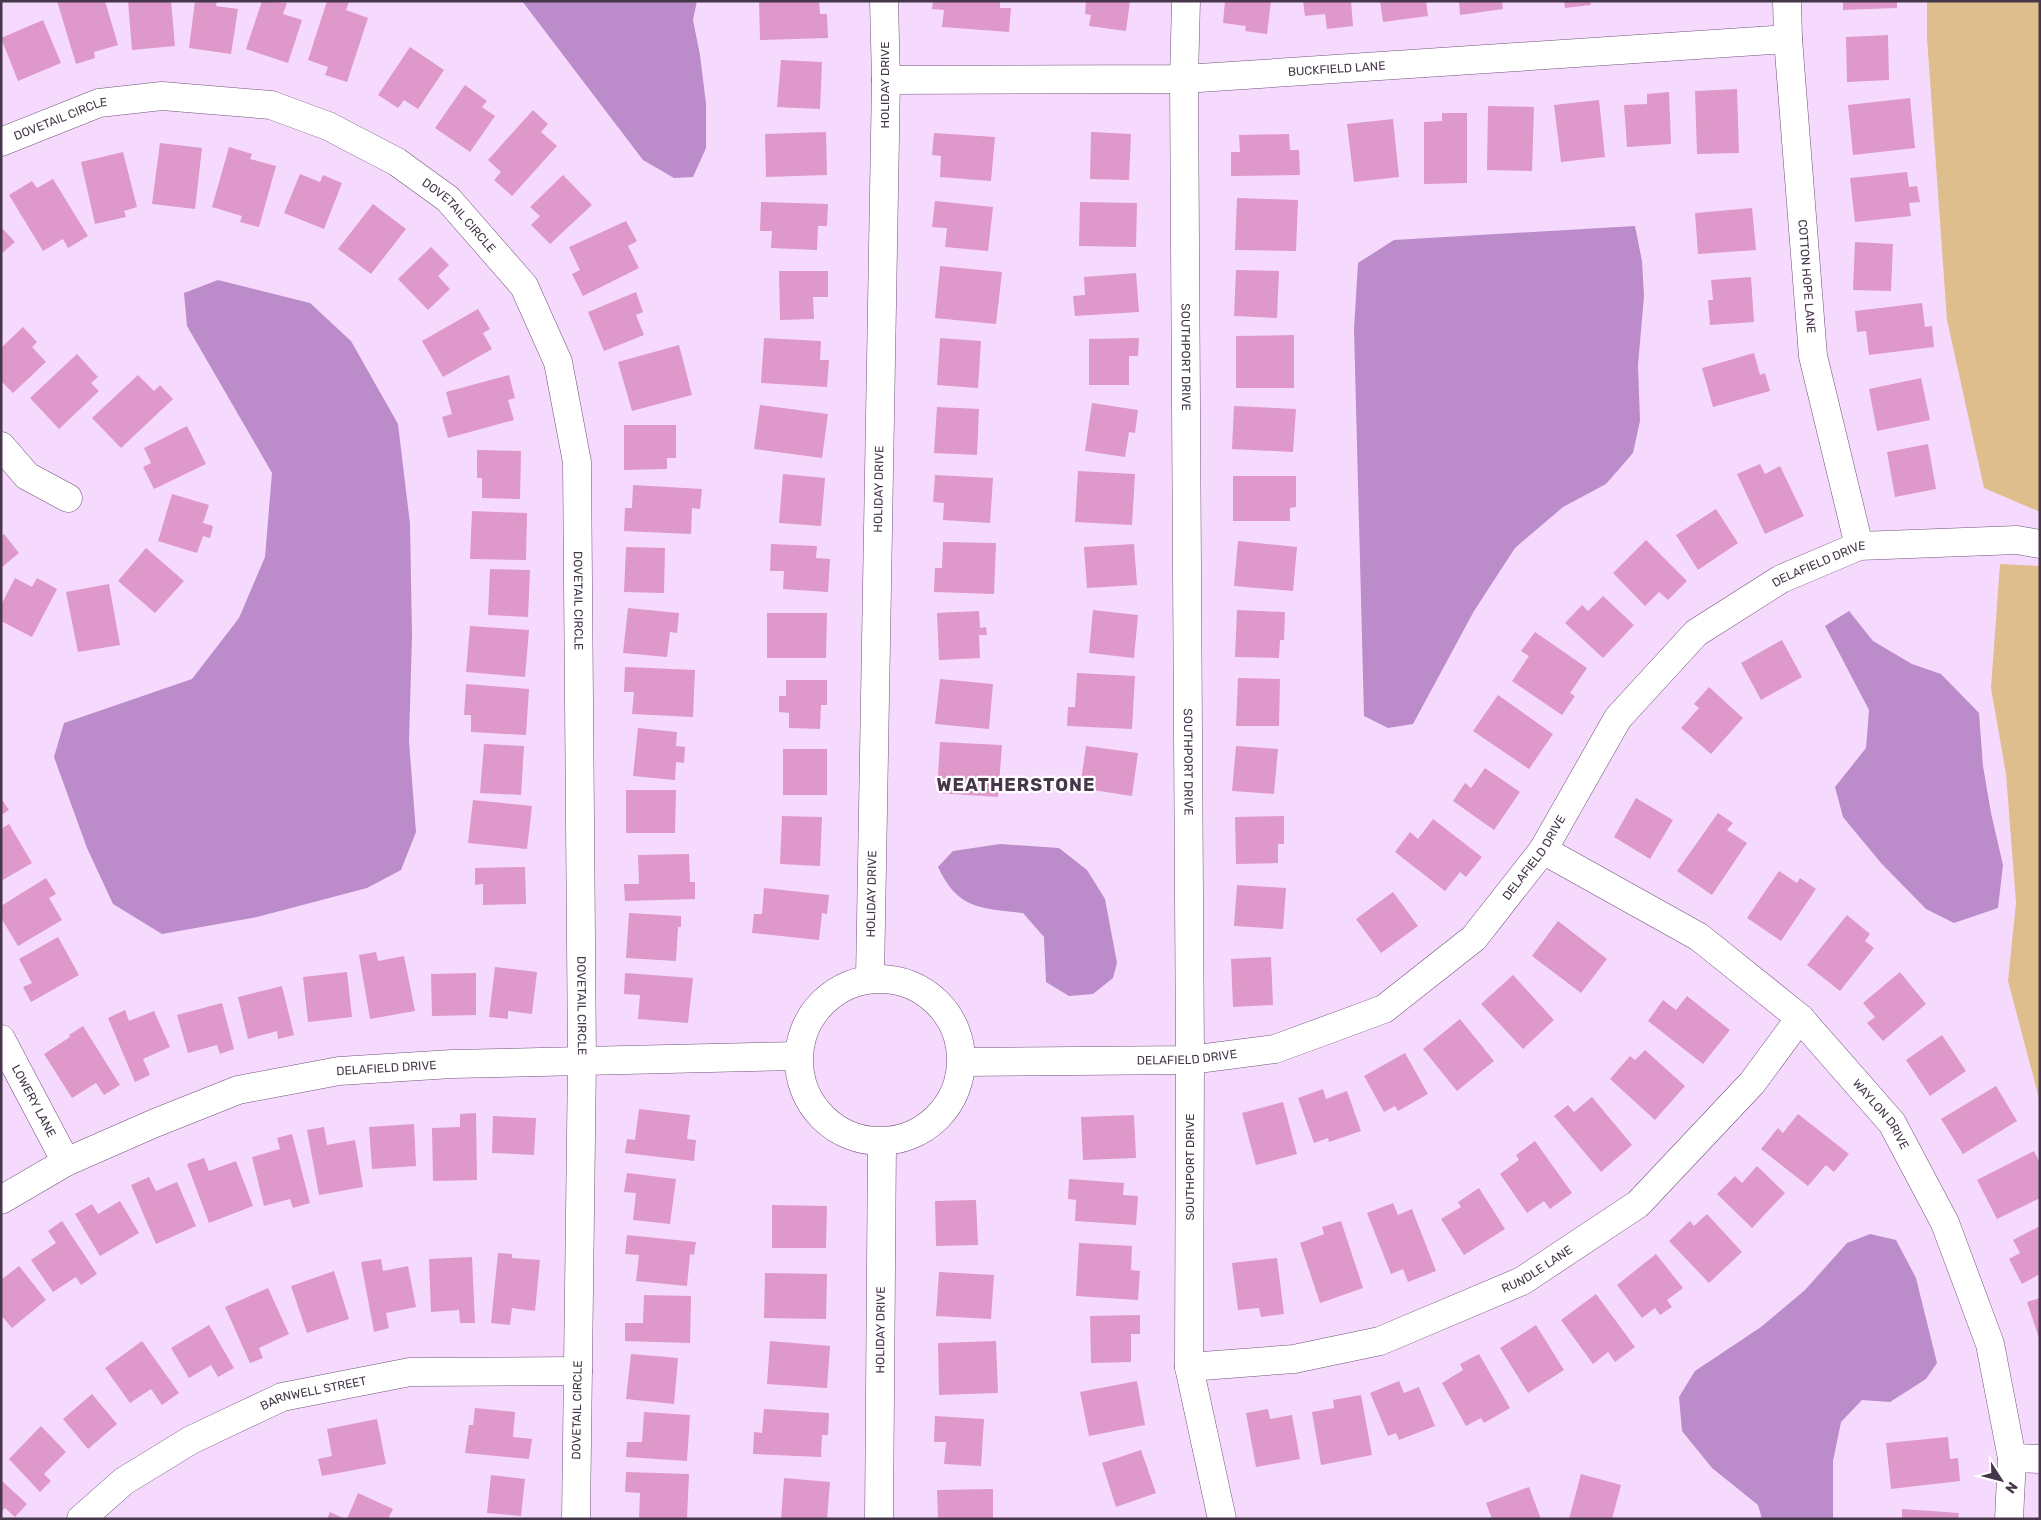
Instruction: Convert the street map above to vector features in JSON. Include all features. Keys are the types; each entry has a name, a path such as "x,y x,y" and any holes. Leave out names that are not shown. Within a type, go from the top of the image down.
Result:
{"street":[{"name":"HOLIDAY DRIVE","path":"870,978 886,80 884,1"},
{"name":"SOUTHPORT DRIVE","path":"1186,1 1184,79 1190,1060 1189,1367 1222,1519"},
{"name":"COTTON HOPE LANE","path":"1787,1 1788,40 1813,356 1859,546"},
{"name":"BUCKFIELD LANE","path":"886,80 1184,79 1788,40"},
{"name":"DOVETAIL CIRCLE","path":"1,142 99,103 162,96 271,105 328,126 397,162 448,199 524,286 558,362 576,462 582,1060 576,1519"},
{"path":"1,446 27,476 68,498"},
{"name":"DELAFIELD DRIVE","path":"962,1062 1190,1060 1275,1050 1384,1009 1474,938 1543,850 1618,718 1696,633 1781,579 1859,546 2017,540 2040,544"},
{"name":"WAYLON DRIVE","path":"1543,850 1699,937 1800,1018 1892,1122 1944,1223 1990,1344 2012,1458 2009,1519"},
{"path":"870,978 910,983 940,1004 956,1029 962,1062 955,1090 932,1122 907,1136 882,1142 848,1135 816,1112 803,1088 798,1056 804,1028 812,1014 841,988 870,978"},
{"name":"RUNDLE LANE","path":"1189,1367 1294,1359 1380,1341 1522,1281 1638,1204 1752,1082 1800,1018"},
{"name":"LOWERY LANE","path":"1,1039 66,1162"},
{"name":"DELAFIELD DRIVE","path":"1,1200 66,1162 155,1123 238,1090 339,1071 452,1064 798,1056"},
{"name":"HOLIDAY DRIVE","path":"880,1519 882,1142"},
{"name":"BARNWELL STREET","path":"81,1519 124,1481 191,1440 282,1397 410,1372 578,1371"},
{"path":"2012,1458 2040,1459"}],"shaded area":[{"path":"522,1 697,1 693,20 700,55 706,104 706,148 693,177 674,178 643,160"},
{"path":"1927,1 2040,1 2040,512 1984,488 1947,320 1927,38"},
{"path":"1635,226 1642,261 1644,296 1638,365 1640,421 1633,453 1606,484 1563,507 1515,548 1474,611 1413,724 1388,728 1364,716 1354,329 1358,263 1394,240"},
{"path":"218,280 310,303 351,341 398,424 410,524 412,635 409,741 416,832 401,870 367,888 257,917 162,934 113,904 87,848 54,757 64,723 192,679 239,618 265,557 272,473 187,326 184,293"},
{"path":"2000,564 2040,566 2040,1102 2008,981 2016,903 2006,774 1991,688"},
{"path":"1849,611 1873,641 1912,664 1941,674 1979,713 1983,766 2003,865 1998,908 1954,923 1926,909 1881,863 1843,817 1835,787 1866,748 1869,710 1825,626"},
{"path":"1000,844 1059,848 1087,870 1105,899 1117,963 1113,978 1093,994 1069,996 1046,982 1044,937 1023,913 983,908 972,904 954,892 938,867 953,851"},
{"path":"1870,1234 1896,1240 1916,1278 1937,1363 1926,1379 1890,1402 1862,1400 1841,1422 1833,1461 1833,1519 1762,1519 1758,1505 1712,1468 1682,1431 1679,1397 1695,1371 1761,1327 1805,1290 1847,1243"}],"building":[{"path":"57,1 105,1 118,45 94,52 95,58 76,64"},
{"path":"128,1 171,1 175,46 132,50"},
{"path":"195,1 217,1 216,6 238,9 231,54 189,48"},
{"path":"262,1 287,3 283,14 302,20 288,63 246,49"},
{"path":"327,1 349,2 346,10 368,18 347,82 325,75 328,67 308,60"},
{"path":"759,1 819,1 820,14 827,14 828,38 760,40"},
{"path":"933,1 1000,1 1000,8 1011,8 1009,32 942,27 944,10 932,9"},
{"path":"1086,1 1130,1 1126,31 1089,26 1091,15 1085,14"},
{"path":"1225,1 1271,1 1267,34 1245,31 1246,26 1223,23"},
{"path":"1303,1 1351,1 1353,26 1327,29 1325,14 1305,16"},
{"path":"1380,1 1426,1 1428,16 1383,22"},
{"path":"1459,1 1502,1 1503,9 1460,15"},
{"path":"1564,1 1590,1 1591,5 1565,8"},
{"path":"1843,1 1897,1 1897,8 1843,10"},
{"path":"43,20 61,63 18,81 1,38"},
{"path":"1888,35 1889,80 1847,82 1846,37"},
{"path":"410,47 444,70 418,109 404,100 398,108 378,95"},
{"path":"781,60 822,62 820,109 777,107"},
{"path":"465,85 487,101 482,107 495,116 470,152 435,128"},
{"path":"1737,89 1739,153 1697,154 1695,91"},
{"path":"1669,92 1671,144 1627,147 1624,105 1647,104 1647,94"},
{"path":"1910,98 1915,148 1853,155 1848,105"},
{"path":"1599,100 1605,157 1561,162 1554,105"},
{"path":"1488,106 1534,107 1532,171 1487,170"},
{"path":"533,110 548,124 541,132 557,146 512,196 494,180 501,172 488,160"},
{"path":"1442,113 1467,113 1467,183 1424,184 1424,122 1442,121"},
{"path":"1393,119 1399,177 1354,182 1347,124"},
{"path":"826,132 827,175 766,177 765,134"},
{"path":"1091,132 1131,134 1129,180 1090,179"},
{"path":"934,133 995,137 991,181 940,177 941,156 932,155"},
{"path":"1289,134 1290,150 1299,150 1300,175 1231,176 1231,152 1240,152 1239,135"},
{"path":"160,143 202,148 195,209 152,204"},
{"path":"229,147 252,154 250,159 276,166 259,227 240,222 242,216 212,207"},
{"path":"123,152 137,207 124,211 126,217 95,224 81,162"},
{"path":"1907,172 1909,187 1917,186 1920,202 1909,203 1911,216 1855,222 1850,178"},
{"path":"300,174 320,182 323,175 342,183 324,229 284,213"},
{"path":"563,175 592,205 550,244 531,225 540,216 530,207"},
{"path":"53,179 88,236 68,248 63,239 43,251 9,195 32,181 37,188"},
{"path":"1237,198 1298,200 1296,251 1235,250"},
{"path":"935,201 993,207 988,251 945,247 947,228 932,227"},
{"path":"761,202 828,204 827,226 818,226 817,250 771,248 772,231 760,231"},
{"path":"1080,202 1137,203 1136,247 1079,246"},
{"path":"373,204 406,229 371,274 338,249"},
{"path":"1752,208 1756,250 1698,254 1695,213"},
{"path":"626,221 637,241 628,246 639,268 583,296 572,274 580,270 569,247"},
{"path":"1,227 15,242 1,254"},
{"path":"1855,242 1893,244 1891,291 1853,290"},
{"path":"431,247 449,265 438,276 450,289 428,310 398,279"},
{"path":"940,266 1002,272 996,324 935,318"},
{"path":"1236,270 1279,271 1277,318 1234,316"},
{"path":"779,271 828,271 828,297 813,297 814,319 780,320"},
{"path":"1136,273 1139,312 1075,316 1073,296 1085,295 1084,277"},
{"path":"1751,277 1754,322 1710,325 1708,300 1713,300 1711,280"},
{"path":"636,292 643,312 636,315 644,335 604,351 588,312"},
{"path":"1922,303 1925,327 1932,326 1934,347 1869,355 1866,331 1857,332 1855,311"},
{"path":"478,309 490,329 483,333 492,349 443,377 422,341"},
{"path":"23,327 37,342 32,347 46,362 13,393 1,381 1,348"},
{"path":"1294,335 1294,388 1236,388 1236,336"},
{"path":"764,338 821,341 820,360 829,360 827,387 761,383"},
{"path":"940,338 981,341 978,388 937,385"},
{"path":"1139,338 1138,356 1129,356 1129,385 1089,385 1089,339"},
{"path":"679,345 692,395 632,411 618,362"},
{"path":"1754,353 1760,375 1765,373 1770,391 1713,407 1702,368"},
{"path":"77,354 98,377 91,383 99,391 59,429 30,398"},
{"path":"138,375 154,391 160,385 173,399 121,448 92,418"},
{"path":"509,375 515,398 508,400 514,420 448,438 442,417 452,414 446,392"},
{"path":"1921,378 1930,420 1877,431 1869,389"},
{"path":"1092,403 1138,410 1135,433 1129,432 1125,457 1085,451"},
{"path":"760,405 828,414 822,458 754,449"},
{"path":"1234,406 1296,409 1293,452 1232,449"},
{"path":"937,407 979,409 977,455 934,453"},
{"path":"624,425 676,425 676,458 667,458 667,469 624,470"},
{"path":"187,426 206,464 154,489 143,467 151,463 144,448"},
{"path":"1928,444 1936,489 1895,497 1887,452"},
{"path":"477,450 521,451 520,499 482,498 482,478 477,478"},
{"path":"1760,464 1765,474 1780,466 1804,516 1765,534 1737,474"},
{"path":"1078,471 1135,474 1132,525 1075,522"},
{"path":"783,474 825,478 821,526 779,523"},
{"path":"935,475 993,478 990,523 943,520 944,503 933,502"},
{"path":"1233,476 1296,476 1296,507 1290,508 1290,521 1233,521"},
{"path":"633,485 702,489 700,509 692,508 691,534 624,531 625,508 632,508"},
{"path":"172,494 209,505 203,523 213,526 210,538 203,536 197,553 158,541"},
{"path":"1716,509 1738,543 1698,570 1676,535"},
{"path":"472,511 527,513 526,560 470,559"},
{"path":"4,534 19,553 1,568 1,537"},
{"path":"1646,540 1687,581 1668,600 1659,592 1645,606 1613,573"},
{"path":"1238,541 1297,547 1293,591 1234,586"},
{"path":"943,542 996,543 994,594 934,592 935,568 942,568"},
{"path":"771,544 817,546 816,558 830,559 828,592 783,589 784,571 770,571"},
{"path":"1134,544 1137,585 1087,588 1084,547"},
{"path":"626,547 665,548 664,593 624,592"},
{"path":"146,548 184,581 155,613 118,581"},
{"path":"490,569 530,570 528,617 488,615"},
{"path":"15,578 32,587 37,578 57,589 32,637 1,621 1,605"},
{"path":"109,584 120,645 78,652 66,592"},
{"path":"1603,596 1634,625 1603,658 1565,623 1582,605 1588,611"},
{"path":"628,608 679,613 677,633 670,632 667,657 623,653"},
{"path":"1093,610 1138,615 1134,658 1089,653"},
{"path":"1237,610 1285,612 1284,640 1280,640 1279,658 1235,657"},
{"path":"979,611 980,628 986,627 987,635 979,635 980,658 939,660 937,613"},
{"path":"767,613 827,613 826,658 767,658"},
{"path":"470,626 529,630 525,677 466,672"},
{"path":"1535,632 1587,668 1570,693 1575,696 1562,715 1512,681 1529,656 1521,651"},
{"path":"1782,640 1802,677 1761,700 1741,663"},
{"path":"625,667 695,670 693,717 632,714 634,692 624,692"},
{"path":"1077,673 1135,676 1132,729 1067,726 1068,707 1075,707"},
{"path":"1238,678 1280,679 1279,726 1236,726"},
{"path":"940,679 993,684 989,729 935,724"},
{"path":"786,680 827,680 827,705 821,705 820,729 789,728 789,713 779,712 779,696 786,696"},
{"path":"466,684 529,689 526,735 471,732 471,715 464,715"},
{"path":"1709,687 1743,718 1711,754 1681,728 1699,708 1694,704"},
{"path":"1498,695 1553,734 1529,769 1473,731"},
{"path":"638,728 677,732 676,746 685,747 684,763 676,762 675,780 633,776"},
{"path":"940,742 1002,745 998,797 937,793"},
{"path":"484,744 524,746 521,795 480,793"},
{"path":"1086,746 1138,753 1132,796 1080,788"},
{"path":"1236,746 1278,749 1274,794 1232,791"},
{"path":"783,749 827,749 827,795 783,795"},
{"path":"1485,768 1520,792 1494,830 1453,801 1465,783 1471,788"},
{"path":"626,790 676,790 675,833 626,833"},
{"path":"1,798 9,810 1,815"},
{"path":"1636,798 1673,820 1650,859 1614,837"},
{"path":"473,800 532,806 527,849 468,843"},
{"path":"1718,813 1733,823 1727,830 1747,843 1712,895 1677,871"},
{"path":"782,816 822,817 820,866 780,864"},
{"path":"1284,816 1284,844 1278,844 1278,863 1236,864 1235,817"},
{"path":"1433,819 1482,857 1466,877 1460,872 1445,891 1395,852 1410,832 1418,839"},
{"path":"9,824 32,863 1,881 1,829"},
{"path":"689,854 690,882 695,882 695,899 625,901 624,884 639,884 638,855"},
{"path":"525,867 526,904 483,905 483,884 475,885 475,868"},
{"path":"1779,871 1797,883 1800,878 1816,889 1781,941 1747,918"},
{"path":"46,878 56,894 49,898 62,920 18,946 1,918 1,906"},
{"path":"1237,885 1286,888 1283,929 1234,926"},
{"path":"764,888 829,895 827,914 822,913 819,940 752,933 754,914 762,914"},
{"path":"1393,892 1418,926 1381,953 1356,919"},
{"path":"629,913 681,916 681,927 678,927 676,961 626,958"},
{"path":"1847,915 1870,934 1865,941 1874,948 1840,991 1807,965"},
{"path":"1558,921 1607,959 1581,993 1532,956"},
{"path":"58,937 79,975 31,1002 23,987 32,983 19,959"},
{"path":"376,952 378,961 404,956 415,1011 370,1019 359,955"},
{"path":"1271,957 1273,1005 1233,1007 1231,959"},
{"path":"495,967 537,972 532,1014 508,1011 508,1019 489,1017"},
{"path":"347,972 352,1017 308,1022 303,977"},
{"path":"1900,972 1926,1004 1883,1041 1867,1023 1875,1017 1863,1003"},
{"path":"476,973 476,1015 432,1016 431,974"},
{"path":"625,973 693,978 688,1023 638,1019 640,995 624,994"},
{"path":"1513,975 1554,1020 1523,1049 1481,1004"},
{"path":"282,986 294,1035 278,1039 277,1031 248,1039 238,997"},
{"path":"1687,996 1730,1030 1703,1064 1648,1021 1663,1000 1676,1010"},
{"path":"222,1003 234,1049 220,1054 217,1045 188,1053 177,1015"},
{"path":"125,1010 129,1021 154,1011 170,1047 143,1059 150,1075 135,1082 108,1018"},
{"path":"1460,1019 1494,1061 1457,1091 1423,1049"},
{"path":"83,1026 120,1085 104,1095 96,1083 72,1098 44,1054"},
{"path":"1942,1035 1966,1071 1930,1096 1906,1060"},
{"path":"1645,1050 1685,1086 1655,1120 1610,1079 1630,1056 1635,1060"},
{"path":"1405,1053 1428,1094 1398,1111 1395,1106 1384,1112 1364,1076"},
{"path":"1996,1086 2017,1121 1963,1154 1941,1119"},
{"path":"1323,1089 1326,1099 1347,1091 1361,1131 1329,1142 1328,1138 1314,1143 1298,1098"},
{"path":"1592,1097 1632,1145 1601,1172 1554,1116 1568,1105 1574,1112"},
{"path":"1283,1102 1297,1154 1256,1165 1242,1113"},
{"path":"639,1109 690,1115 687,1139 696,1140 694,1161 625,1153 627,1139 635,1140"},
{"path":"476,1113 477,1180 433,1181 432,1128 460,1127 460,1114"},
{"path":"1798,1114 1849,1154 1834,1172 1826,1165 1808,1186 1761,1149 1778,1128 1783,1133"},
{"path":"1134,1115 1136,1158 1083,1160 1081,1117"},
{"path":"493,1116 536,1118 534,1155 492,1153"},
{"path":"414,1124 416,1166 372,1169 369,1127"},
{"path":"324,1127 327,1145 355,1140 363,1187 319,1195 307,1130"},
{"path":"292,1134 310,1203 293,1208 290,1199 264,1206 252,1157 280,1149 277,1138"},
{"path":"1535,1141 1572,1193 1550,1209 1544,1201 1527,1213 1500,1174 1519,1160 1516,1155"},
{"path":"2034,1151 2040,1163 2040,1198 1997,1219 1977,1180"},
{"path":"204,1158 209,1171 236,1161 253,1206 209,1223 187,1164"},
{"path":"1757,1166 1785,1193 1752,1228 1717,1194 1735,1176 1742,1183"},
{"path":"627,1173 676,1179 670,1224 633,1220 636,1193 624,1192"},
{"path":"149,1177 156,1191 177,1182 196,1226 156,1244 131,1185"},
{"path":"1069,1179 1124,1183 1123,1195 1138,1196 1136,1225 1075,1221 1076,1200 1068,1199"},
{"path":"1479,1188 1505,1229 1464,1255 1441,1219 1461,1207 1458,1202"},
{"path":"976,1200 978,1245 936,1246 935,1201"},
{"path":"120,1201 139,1233 100,1256 75,1214 92,1204 98,1214"},
{"path":"1393,1203 1398,1215 1412,1209 1436,1271 1408,1282 1403,1269 1391,1274 1367,1213"},
{"path":"772,1205 827,1206 826,1248 772,1248"},
{"path":"1707,1214 1742,1252 1709,1283 1669,1241 1690,1221 1694,1226"},
{"path":"62,1221 97,1274 81,1285 76,1277 53,1292 31,1260 56,1243 48,1231"},
{"path":"1341,1221 1363,1288 1320,1303 1300,1243 1324,1234 1322,1227"},
{"path":"2040,1226 2040,1274 2022,1284 2009,1259 2020,1253 2013,1240"},
{"path":"627,1235 696,1242 694,1255 690,1254 687,1286 636,1281 639,1255 625,1254"},
{"path":"1079,1243 1132,1246 1131,1270 1140,1271 1138,1300 1076,1296"},
{"path":"498,1253 512,1254 512,1258 540,1260 535,1311 512,1308 510,1325 491,1323"},
{"path":"1656,1254 1683,1288 1667,1300 1672,1307 1660,1315 1655,1308 1642,1318 1617,1285"},
{"path":"472,1257 475,1323 460,1323 459,1310 431,1312 429,1259"},
{"path":"1277,1258 1284,1314 1261,1317 1259,1308 1238,1310 1232,1263"},
{"path":"381,1259 383,1271 408,1266 416,1307 386,1313 389,1328 374,1332 361,1262"},
{"path":"19,1266 46,1300 12,1328 1,1315 1,1280"},
{"path":"334,1271 349,1319 307,1333 291,1286"},
{"path":"939,1272 994,1275 991,1319 936,1316"},
{"path":"765,1273 827,1274 826,1319 764,1318"},
{"path":"268,1288 289,1334 259,1348 263,1358 250,1363 225,1307"},
{"path":"1596,1294 1635,1347 1615,1362 1608,1352 1593,1364 1561,1320"},
{"path":"644,1295 691,1296 690,1343 625,1341 625,1323 643,1323"},
{"path":"2040,1298 2040,1338 2039,1338 2027,1302"},
{"path":"1140,1315 1140,1334 1131,1334 1131,1362 1091,1363 1090,1316"},
{"path":"209,1325 234,1368 218,1377 211,1365 189,1378 171,1348"},
{"path":"1536,1325 1564,1370 1528,1393 1500,1348"},
{"path":"142,1341 179,1393 162,1405 151,1389 130,1403 105,1368"},
{"path":"770,1341 830,1346 827,1388 767,1384"},
{"path":"996,1341 998,1393 939,1395 938,1343"},
{"path":"631,1354 678,1358 674,1404 626,1399"},
{"path":"1479,1354 1510,1408 1484,1423 1481,1418 1466,1426 1442,1383 1463,1370 1460,1364"},
{"path":"1137,1381 1145,1425 1089,1436 1080,1392"},
{"path":"1399,1381 1404,1393 1419,1387 1435,1426 1399,1440 1396,1433 1388,1436 1370,1393"},
{"path":"92,1394 117,1424 88,1449 63,1419"},
{"path":"1361,1395 1372,1455 1321,1465 1312,1412 1334,1408 1333,1400"},
{"path":"475,1408 515,1412 513,1437 532,1439 529,1459 465,1453 469,1425 473,1425"},
{"path":"764,1409 829,1413 828,1435 822,1435 821,1457 753,1454 754,1432 762,1433"},
{"path":"1268,1409 1270,1419 1292,1415 1300,1459 1256,1467 1246,1413"},
{"path":"644,1412 690,1415 687,1461 626,1457 627,1442 642,1442"},
{"path":"935,1416 984,1419 981,1466 944,1464 946,1442 934,1442"},
{"path":"377,1419 386,1464 322,1476 318,1459 332,1456 327,1429"},
{"path":"41,1426 66,1452 44,1474 51,1481 40,1492 9,1459"},
{"path":"1948,1437 1950,1459 1958,1458 1960,1481 1891,1489 1886,1443"},
{"path":"1141,1450 1156,1493 1116,1507 1102,1463"},
{"path":"626,1472 689,1474 687,1519 639,1518 640,1493 625,1492"},
{"path":"1581,1474 1621,1485 1612,1519 1569,1519"},
{"path":"491,1475 525,1479 521,1516 487,1513"},
{"path":"784,1478 830,1482 827,1519 781,1519"},
{"path":"1,1480 27,1504 15,1517 5,1508 1,1512"},
{"path":"1529,1487 1541,1519 1492,1519 1486,1503"},
{"path":"993,1489 993,1519 938,1519 937,1490"},
{"path":"358,1493 393,1509 388,1519 347,1519"},
{"path":"1902,1509 1959,1513 1958,1519 1902,1519"},
{"path":"330,1512 345,1519 327,1519"}],"district":[{"name":"WEATHERSTONE","path":"1016,785"}]}
